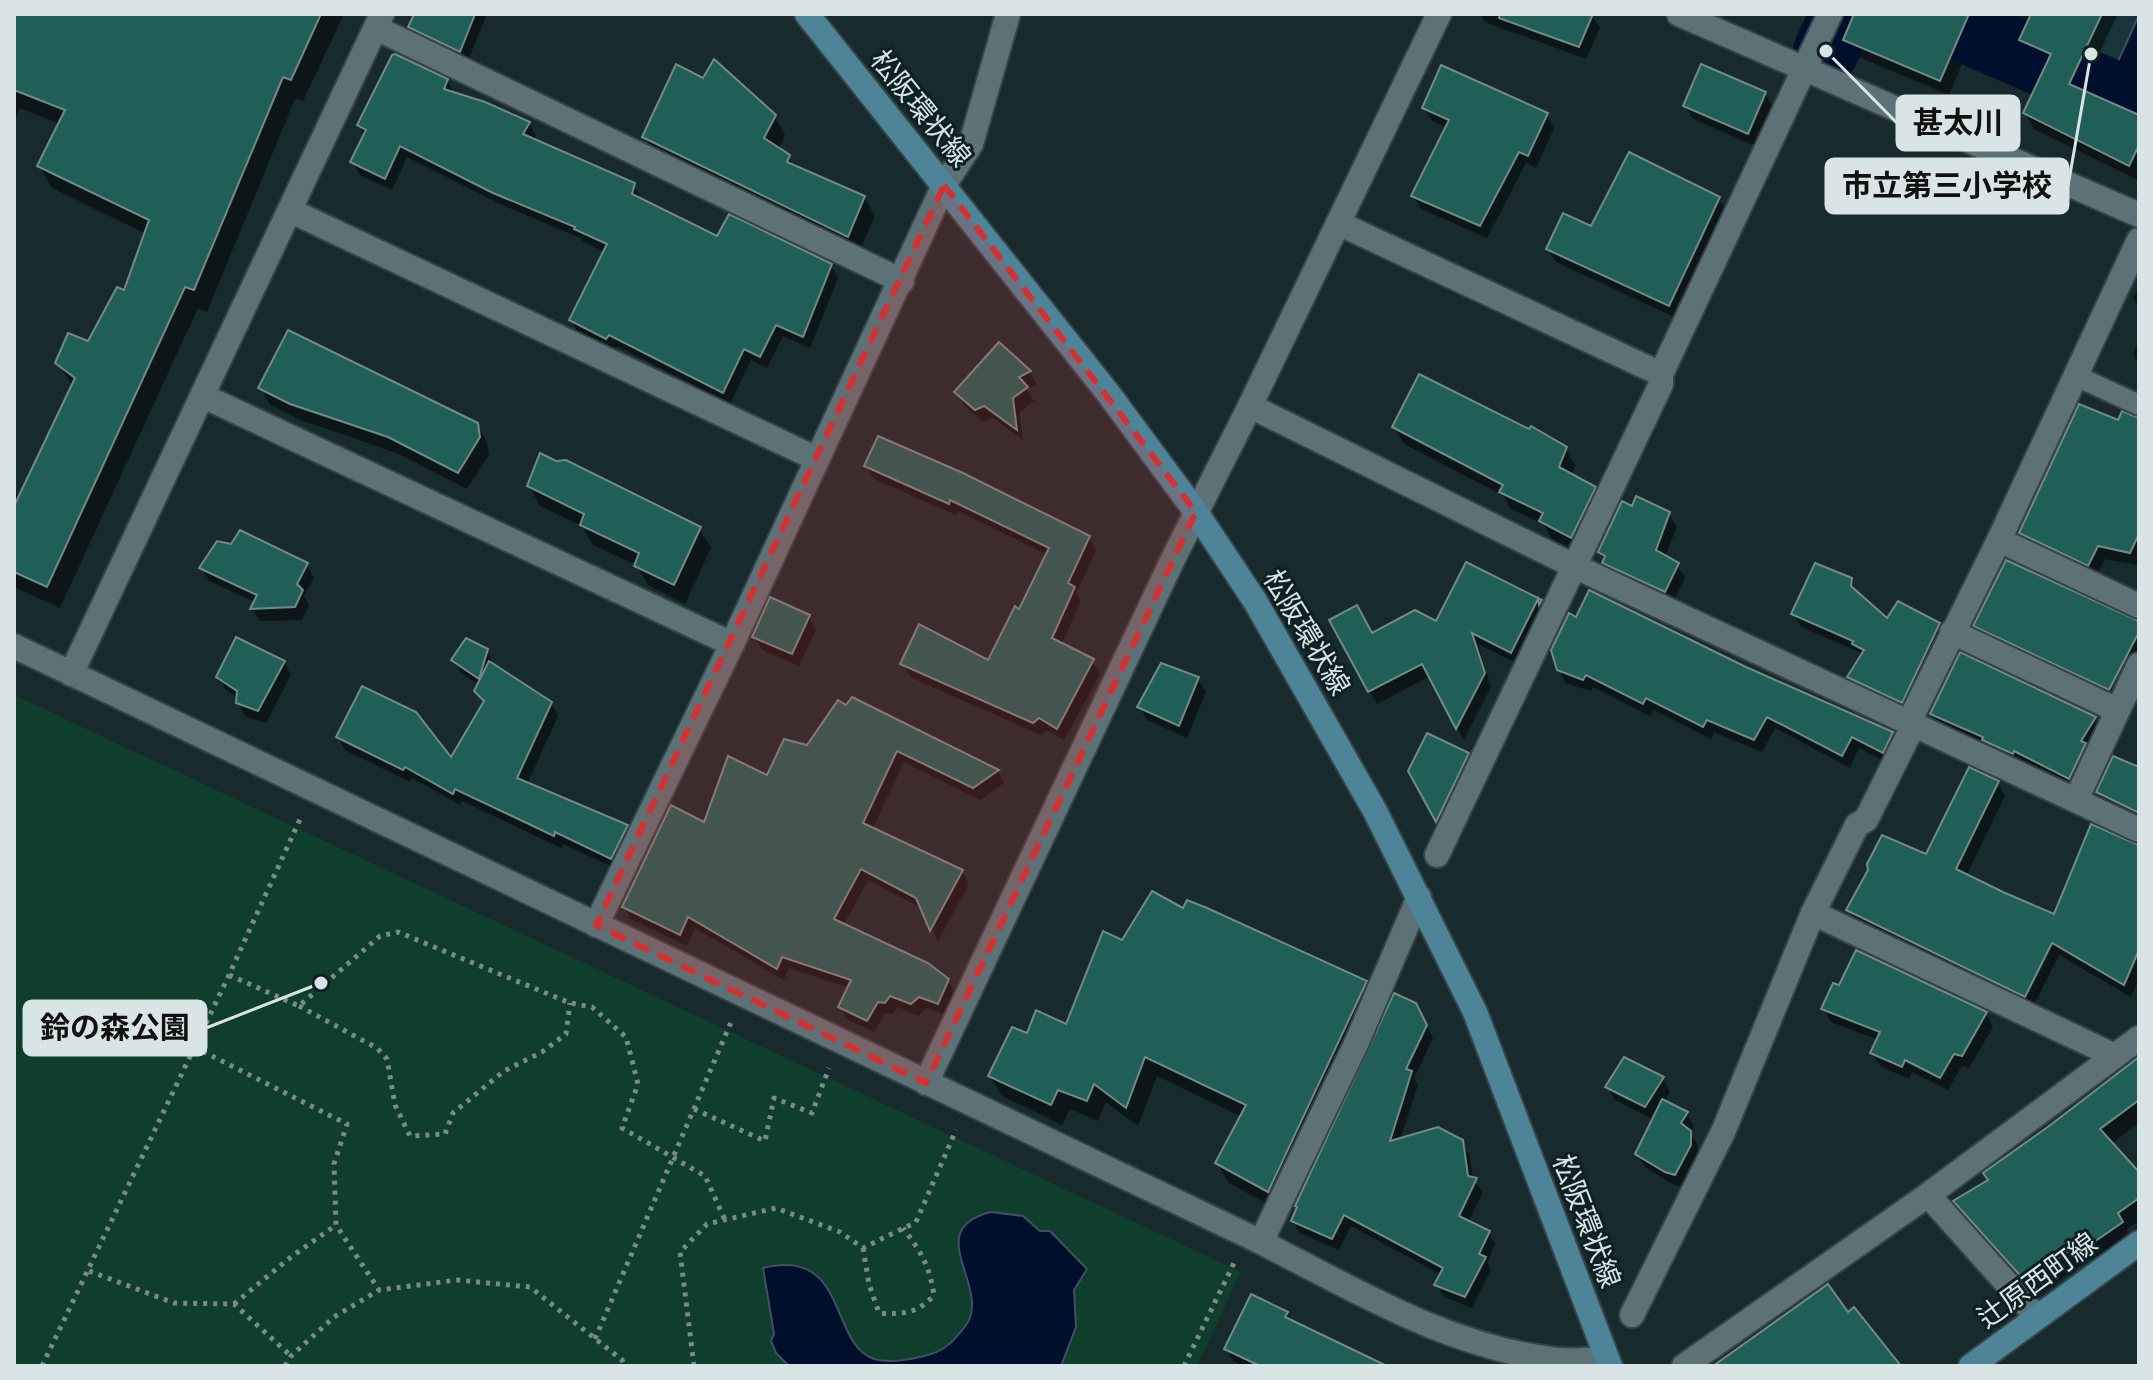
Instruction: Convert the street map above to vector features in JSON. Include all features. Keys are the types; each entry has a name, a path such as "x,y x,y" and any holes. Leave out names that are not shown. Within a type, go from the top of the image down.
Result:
{"main road":[{"name":"松阪環状線","path":"807,14 1108,393 1196,512 1255,601 1375,811 1475,1012 1608,1362"},
{"name":"辻原西町線","path":"1971,1366 2139,1243"}],"street":[{"path":"596,925 732,644 944,185 971,144 1008,14"},
{"path":"926,1083 1196,512 1439,14"},
{"path":"1679,14 2139,215"},
{"path":"1437,855 1576,567 1661,384 1661,374 1830,14"},
{"path":"71,674 379,21 902,281"},
{"path":"291,211 817,459"},
{"path":"1338,223 1661,374"},
{"path":"1632,1315 1723,1132 1813,913 1857,825 1866,820 2139,240"},
{"path":"203,396 732,644"},
{"path":"1250,406 1576,567 2139,830"},
{"path":"1999,540 2139,606"},
{"path":"1952,632 2117,710"},
{"path":"14,646 1261,1242 1420,1322 1509,1351 1554,1360 1608,1362"},
{"path":"2076,800 2139,665"},
{"path":"1261,1242 1356,1044 1419,897"},
{"path":"1813,913 2115,1056"},
{"path":"1684,1366 1928,1195 2139,1038"},
{"path":"1928,1195 2037,1317"}],"lane":[{"path":"2074,375 2139,405"}],"path":[{"path":"42,1366 301,817"},
{"path":"299,1006 380,936 398,932 570,1003 592,1007 626,1037 638,1084 622,1128 705,1176 725,1220"},
{"path":"229,975 299,1006 377,1048 387,1059 395,1105 410,1136 445,1134 453,1113 504,1071 542,1052 566,1034 570,1003"},
{"path":"595,1339 733,1020"},
{"path":"194,1047 347,1124 334,1164 336,1225 379,1290"},
{"path":"694,1109 765,1141 774,1098 812,1113 831,1065"},
{"path":"863,1248 916,1222 957,1128"},
{"path":"694,1366 680,1252 707,1224 776,1208 840,1232 863,1248 869,1284 879,1313 900,1315 924,1307 934,1295 931,1273 924,1257 903,1228"},
{"path":"89,1271 174,1303 234,1304 336,1225"},
{"path":"1184,1366 1236,1259"},
{"path":"285,1366 291,1356 334,1317 379,1290 457,1280 530,1287 622,1360 625,1366"},
{"path":"234,1304 291,1356"}],"highlighted area":[{"path":"944,185 1196,512 926,1083 596,925"}],"shaded area":[{"path":"1946,14 2139,14 2139,95"}],"green space":[{"path":"14,695 1241,1272 1197,1366 14,1366"}],"water":[{"path":"2139,15 2139,76 2116,66"},
{"path":"991,1212 1023,1216 1040,1231 1050,1231 1087,1269 1074,1290 1076,1327 1061,1366 789,1366 776,1353 771,1341 774,1334 763,1268 791,1265 810,1271 824,1283 849,1335 860,1350 874,1359 908,1359 945,1348 967,1324 972,1305 961,1258 961,1231 971,1220"}],"building":[{"path":"14,14 321,14 291,80 283,77 194,290 185,287 47,587 14,572 14,506 75,378 55,363 68,333 88,341 117,287 124,290 149,220 37,166 65,110 14,90"},
{"path":"414,14 475,14 460,52 408,27"},
{"path":"1500,14 1593,14 1579,47 1499,18"},
{"path":"1854,14 1969,14 1940,81 1843,40"},
{"path":"2031,14 2102,14 2069,84 2139,115 2139,145 2129,166 2023,113 2051,54 2019,40"},
{"path":"395,54 448,79 444,89 485,102 530,122 523,134 635,183 632,194 717,236 729,214 832,264 803,337 776,325 760,357 744,349 723,393 609,335 606,339 569,320 607,244 575,227 493,193 400,146 385,179 350,162 366,130 357,125"},
{"path":"714,59 776,115 764,138 790,155 787,162 865,196 848,237 642,137 676,64 703,78"},
{"path":"1701,64 1766,92 1748,134 1683,106"},
{"path":"1441,65 1548,113 1528,156 1519,152 1480,226 1411,196 1449,120 1422,108"},
{"path":"1629,152 1720,197 1669,306 1546,249 1563,213 1591,226"},
{"path":"288,330 478,423 480,437 458,473 388,437 290,404 258,388"},
{"path":"999,342 1031,371 1019,377 1028,387 1013,398 1017,430 984,406 975,410 954,392"},
{"path":"1419,374 1529,429 1531,426 1567,447 1559,467 1596,487 1571,538 1539,521 1543,513 1499,492 1503,485 1392,427"},
{"path":"2079,404 2118,420 2122,411 2139,418 2139,534 2130,553 2098,546 2088,566 2019,533"},
{"path":"878,436 963,473 1090,536 1068,583 1075,587 1052,638 1094,659 1057,729 1039,718 1033,723 900,664 919,624 988,660 1015,606 1019,609 1049,548 950,500 949,504 864,466"},
{"path":"540,453 556,461 566,460 701,527 674,585 634,566 639,553 580,525 584,514 527,486"},
{"path":"1636,496 1670,512 1656,550 1679,563 1665,592 1602,563 1605,556 1598,552 1622,501 1632,506"},
{"path":"240,530 308,563 297,584 303,590 295,607 250,609 257,595 199,568 217,541 231,544"},
{"path":"2006,560 2139,621 2139,632 2109,690 1973,626"},
{"path":"1466,562 1542,600 1539,605 1538,599 1511,653 1472,633 1485,673 1456,729 1422,664 1368,692 1329,620 1357,605 1372,633 1415,610 1436,621"},
{"path":"1815,563 1852,578 1851,586 1887,618 1898,601 1940,623 1902,703 1847,677 1864,650 1852,644 1853,641 1791,614"},
{"path":"1589,590 1746,667 1893,732 1883,753 1852,737 1842,756 1767,717 1754,740 1707,720 1703,727 1646,698 1643,704 1586,675 1583,680 1557,670 1551,650 1569,613 1576,617"},
{"path":"770,597 810,615 792,654 752,637"},
{"path":"236,637 285,661 258,711 236,703 237,691 216,677"},
{"path":"466,638 488,649 479,679 451,660"},
{"path":"1960,652 2096,717 2081,741 2086,743 2069,779 1930,714"},
{"path":"489,661 552,702 517,778 628,825 611,859 455,789 453,794 405,767 403,770 336,737 362,686 416,712 451,757 484,701 474,691"},
{"path":"1161,663 1199,677 1179,726 1137,707"},
{"path":"852,697 999,770 973,788 897,751 863,823 963,870 930,931 916,898 861,869 834,919 928,963 949,979 938,1004 919,997 911,1004 890,996 885,1003 878,1002 867,1021 838,1007 851,980 782,957 777,969 688,917 680,935 622,907 671,805 704,822 728,756 767,775 784,739 807,745 838,700 846,705"},
{"path":"1427,733 1469,753 1436,822 1408,771"},
{"path":"2113,756 2139,767 2139,813 2096,792"},
{"path":"1969,767 1999,781 1956,869 2003,892 2054,914 2091,824 2139,845 2139,950 2124,985 2052,943 2025,997 1846,910 1868,870 1867,864 1882,835 1926,854"},
{"path":"1152,891 1183,908 1187,900 1207,908 1367,981 1268,1192 1215,1163 1246,1105 1145,1057 1126,1108 1094,1084 1087,1101 1058,1090 1051,1105 988,1076 1012,1027 1027,1033 1036,1010 1066,1024 1103,931 1122,940"},
{"path":"1856,950 1987,1012 1962,1056 1954,1054 1940,1078 1905,1060 1902,1067 1870,1053 1880,1032 1821,1009 1833,983 1839,985"},
{"path":"1394,993 1416,1003 1427,1025 1406,1069 1412,1071 1390,1141 1438,1127 1463,1140 1468,1176 1477,1178 1459,1216 1490,1231 1479,1254 1486,1257 1465,1297 1434,1285 1443,1268 1344,1215 1332,1239 1291,1221 1295,1206"},
{"path":"1624,1057 1664,1077 1645,1107 1605,1087"},
{"path":"2139,1057 2139,1100 2100,1129 2139,1172 2139,1198 2118,1213 2123,1222 2087,1247 2082,1241 2026,1282 1953,1201 1988,1180 1983,1173"},
{"path":"1662,1099 1688,1112 1681,1123 1691,1131 1691,1145 1675,1175 1635,1154"},
{"path":"1828,1284 1848,1312 1854,1307 1901,1366 1713,1366"},
{"path":"1251,1294 1288,1312 1285,1317 1387,1366 1260,1366 1224,1349"}],"waterway":[{"path":"1826,51 1844,14"},
{"path":"1929,14 2139,105"}],"place":[{"name":"甚太川","path":"1826,51"},
{"name":"市立第三小学校","path":"2091,54"},
{"name":"鈴の森公園","path":"321,983"}]}
